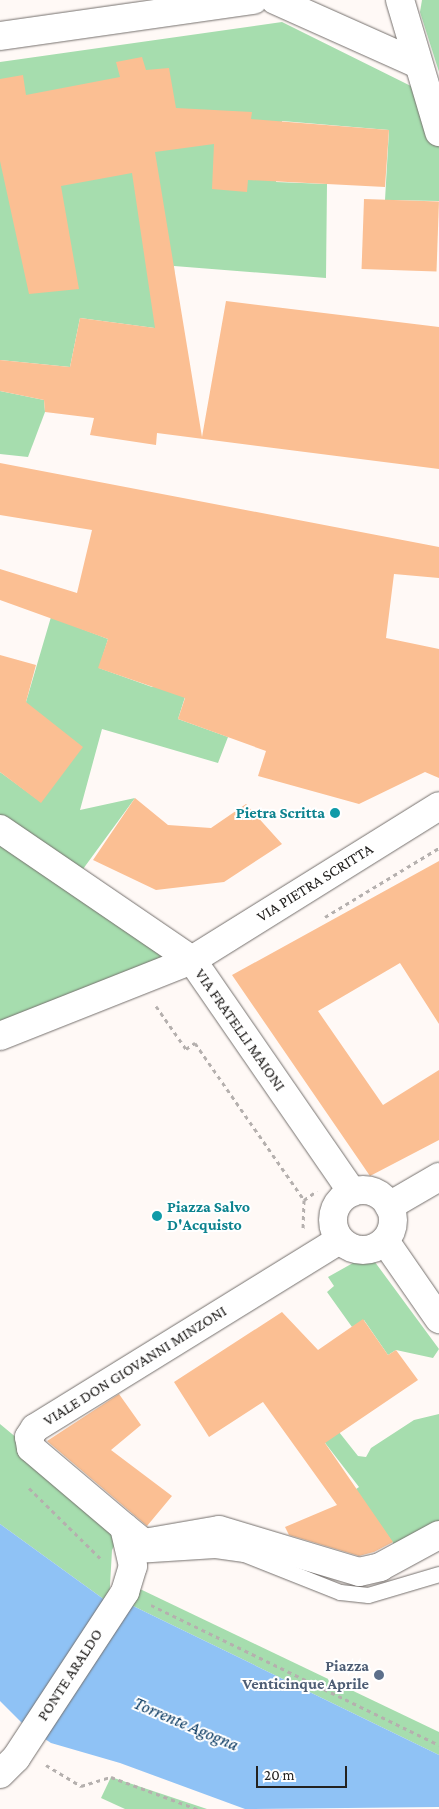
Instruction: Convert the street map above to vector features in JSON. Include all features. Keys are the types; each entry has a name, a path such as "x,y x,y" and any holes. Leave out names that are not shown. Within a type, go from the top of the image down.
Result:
{"street":[{"path":"0,36 252,0"},
{"path":"275,0 416,63"},
{"path":"400,0 416,63 439,132"},
{"name":"VIA PIETRA SCRITTA","path":"0,1036 192,960 439,806"},
{"name":"VIA FRATELLI MAIONI","path":"0,829 192,960 352,1192"},
{"path":"389,1206 439,1177"},
{"path":"369,1191 389,1206 392,1224 385,1241 367,1250 340,1240 334,1212 352,1192 369,1191"},
{"name":"VIALE DON GIOVANNI MINZONI","path":"124,1527 31,1448 29,1437 35,1428 340,1240"},
{"path":"385,1241 439,1319"},
{"path":"124,1527 144,1543 220,1530 359,1572 380,1567 439,1535"},
{"path":"124,1527 131,1577 125,1592"},
{"name":"PONTE ARALDO","path":"12,1761 125,1592"}],"lane":[{"path":"129,1554 214,1550 244,1554 340,1592 368,1596 439,1574"}],"path":[{"path":"325,916 439,848"},
{"path":"152,1000 186,1049 195,1043 304,1200 303,1232"},
{"path":"21,1480 106,1564 109,1577 125,1592 439,1745"},
{"path":"12,1761 81,1786 111,1777 197,1809"}],"green space":[{"path":"422,0 439,0 439,72 420,12"},
{"path":"282,22 427,94 439,132 439,201 385,200 389,130 282,121 276,182 327,184 326,278 174,266 177,331 80,318 70,367 0,360 0,62"},
{"path":"0,391 44,400 45,412 28,457 0,454"},
{"path":"51,617 108,639 99,668 152,687 192,675 178,719 228,737 218,763 102,729 80,810 135,798 75,880 192,960 0,1036 0,772 41,802 26,702"},
{"path":"369,1254 439,1349 433,1358 396,1350 388,1355 364,1320 352,1327 327,1292 334,1286 328,1277"},
{"path":"439,1414 439,1523 396,1547 376,1519 346,1496 359,1487 319,1435 339,1432 358,1456 366,1457 371,1448 414,1420"},
{"path":"0,1424 124,1527 112,1550 109,1603 0,1524"},
{"path":"140,1589 439,1732 439,1755 129,1604"},
{"path":"111,1777 207,1809 125,1809 101,1798"}],"water":[{"path":"0,1524 109,1603 24,1725 0,1701"},
{"name":"Torrente Agogna","path":"129,1604 439,1755 439,1807 245,1809 120,1763 51,1743 42,1737"}],"building":[{"path":"142,57 146,70 169,68 176,108 252,112 251,119 389,130 385,187 248,180 247,192 212,189 214,144 155,152 202,437 226,301 439,327 439,469 157,433 156,445 90,435 94,418 45,412 44,400 0,391 0,360 70,367 80,318 155,328 132,173 61,186 79,289 29,294 0,161 0,79 23,75 26,95 120,77 116,62"},
{"path":"364,199 439,202 437,272 362,269"},
{"path":"0,463 439,547 439,578 394,574 386,638 439,649 439,778 425,772 359,804 258,776 266,751 178,719 185,698 98,668 108,639 0,600 0,569 77,593 92,530 0,515"},
{"path":"0,655 36,665 26,702 83,747 41,803 0,772"},
{"path":"135,798 168,825 211,828 246,804 282,844 224,882 156,890 93,860"},
{"path":"439,861 439,1024 400,963 318,1011 383,1105 439,1070 439,1140 370,1176 232,975"},
{"path":"282,1312 318,1350 363,1319 388,1355 396,1350 418,1380 325,1443 393,1542 374,1552 359,1556 289,1535 285,1527 337,1505 263,1402 209,1437 174,1382"},
{"path":"119,1394 141,1425 111,1450 172,1496 147,1526 47,1441"}],"place":[{"name":"Pietra Scritta","path":"335,813"},
{"name":"Piazza Salvo D'Acquisto","path":"157,1216"},
{"name":"Piazza Venticinque Aprile","path":"379,1675"}]}
